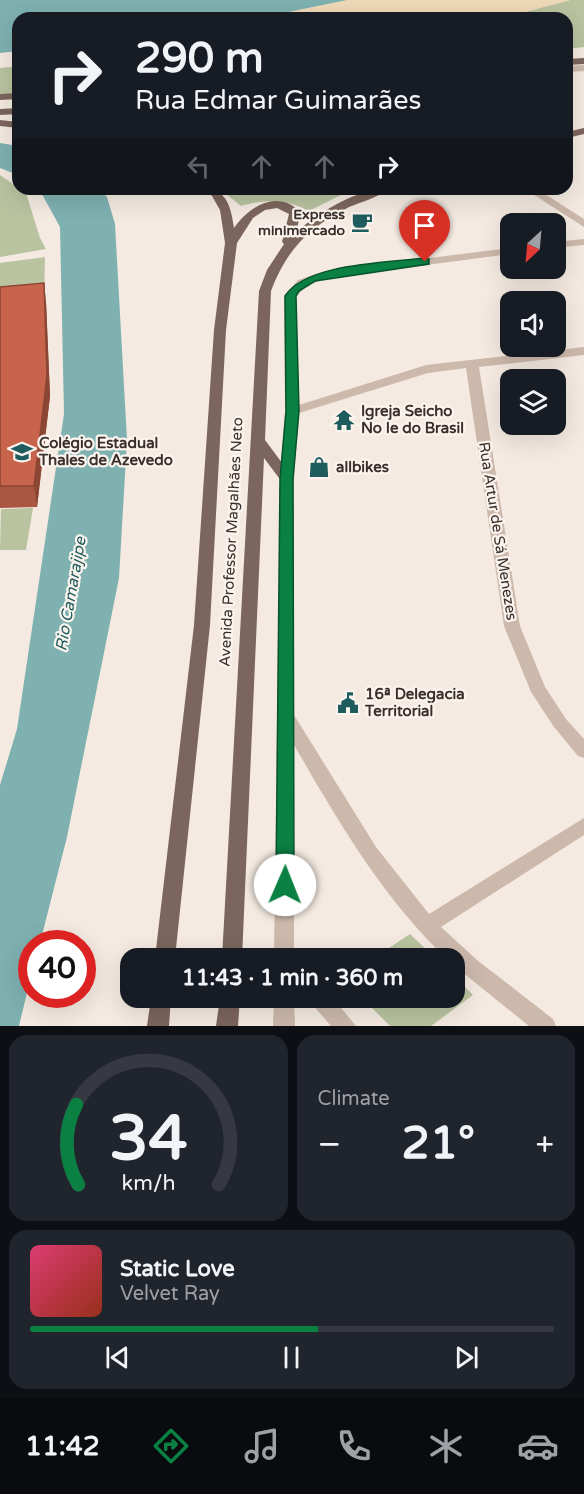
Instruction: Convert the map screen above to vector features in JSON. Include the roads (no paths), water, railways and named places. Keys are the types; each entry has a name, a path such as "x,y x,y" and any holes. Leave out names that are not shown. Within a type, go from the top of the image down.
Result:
{"main road":[{"name":"Avenida Professor Magalhães Neto","path":"166,948 202,625 220,330 231,243 226,210 217,195"},
{"name":"Avenida Professor Magalhães Neto","path":"232,948 265,291 270,274 288,243 338,208 368,195"},
{"path":"231,243 250,213 264,206 273,205 291,209 295,213 288,243"},
{"path":"257,439 287,479"},
{"path":"158,1026 160,1008"},
{"path":"227,1026 229,1008"}],"street":[{"path":"539,195 584,224"},
{"path":"566,244 584,242"},
{"path":"284,948 287,479 292,411 290,296 295,289 311,279 333,274 500,252"},
{"path":"292,411 426,369 584,351"},
{"name":"Rua Artur de Sá Menezes","path":"472,364 512,626 537,688 560,723 584,751"},
{"path":"287,718 358,839 427,926 481,976 545,1026"},
{"path":"427,926 584,825"},
{"path":"284,1008 284,1026"},
{"path":"329,1008 345,1026"}],"water":[{"path":"0,0 347,0 288,12 12,12 12,52 0,53"},
{"path":"0,143 12,145 12,173 0,168"},
{"name":"Rio Camarajipe","path":"42,195 105,195 107,197 115,224 127,440 119,578 67,837 43,930 18,930 18,1008 23,1008 19,1026 0,1026 0,785 17,729 64,414 60,227"}],"place":[{"name":"Express minimercado","path":"362,222"},
{"name":"Igreja Seicho No Ie do Brasil","path":"344,420"},
{"name":"Colégio Estadual Thales de Azevedo","path":"22,452"},
{"name":"allbikes","path":"319,467"},
{"name":"16ª Delegacia Territorial","path":"348,703"}]}
